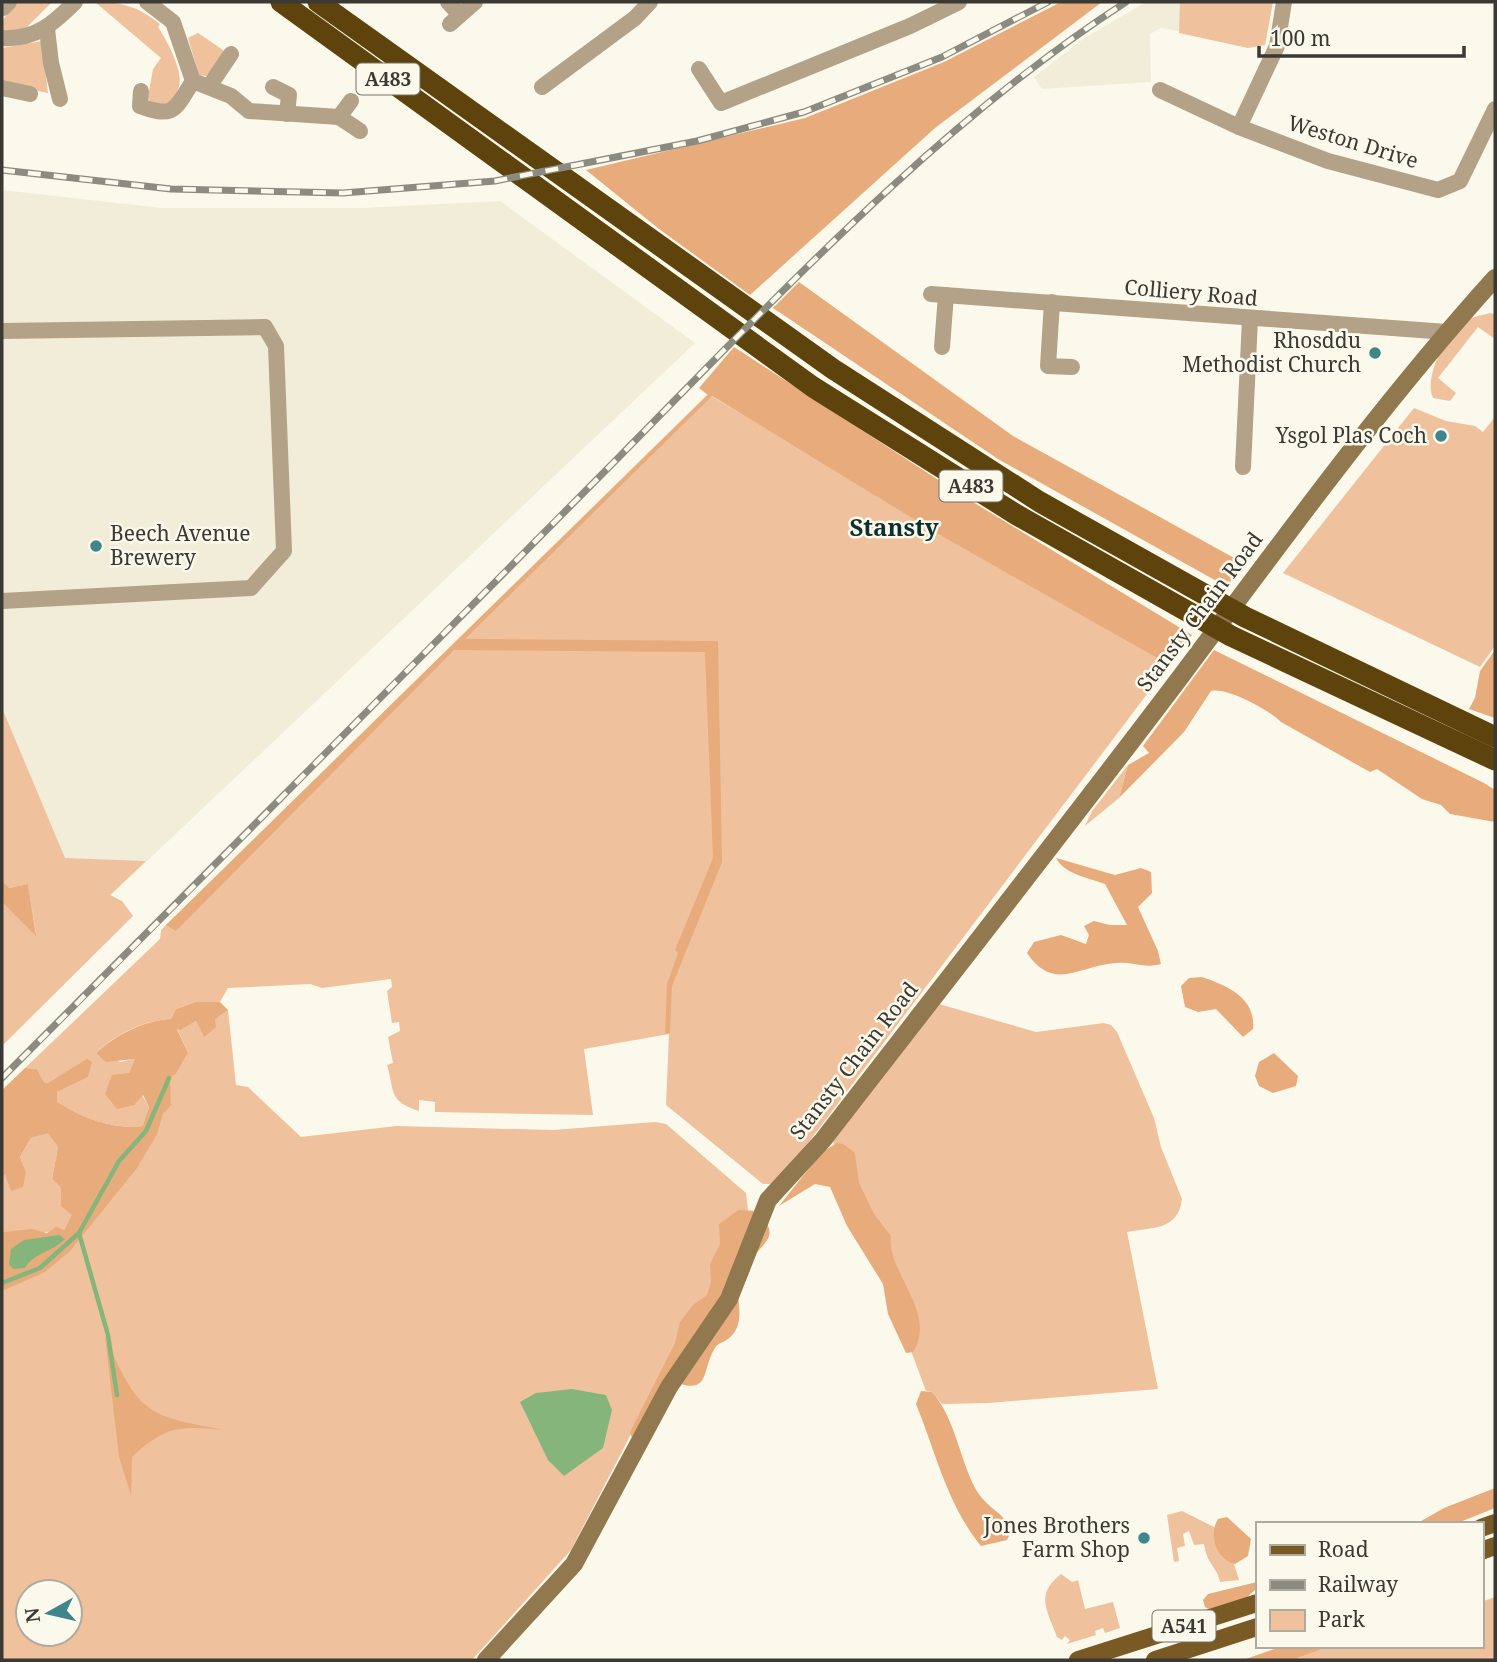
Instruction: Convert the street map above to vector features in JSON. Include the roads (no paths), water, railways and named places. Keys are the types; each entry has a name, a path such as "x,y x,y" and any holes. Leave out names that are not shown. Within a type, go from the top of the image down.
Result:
{"highway":[{"name":"A483","path":"281,2 813,387 1005,508 1231,636 1495,760"},
{"name":"A483","path":"318,2 833,369 1040,502 1245,617 1495,737"}],"main road":[{"name":"A541","path":"1078,1660 1256,1603"},
{"name":"A541","path":"1154,1660 1256,1627"}],"street":[{"path":"2,38 18,39 47,29 75,2"},
{"path":"147,2 173,23 193,81"},
{"path":"448,2 455,20 475,2"},
{"path":"542,87 635,18 650,2"},
{"path":"699,69 721,103 791,68 959,2"},
{"path":"1239,127 1277,46 1284,2"},
{"path":"47,29 51,63 61,99"},
{"path":"210,85 231,54"},
{"path":"193,81 210,85 231,96 249,111 339,117 360,131"},
{"path":"138,102 158,113 174,110 193,81"},
{"path":"273,87 289,95 287,114"},
{"path":"2,88 30,94"},
{"name":"Weston Drive","path":"1160,90 1239,127 1328,161 1438,190 1460,181 1495,109"},
{"path":"339,117 351,102"},
{"name":"Stansty Chain Road","path":"486,1660 574,1564 669,1387 729,1299 768,1200 823,1140 1181,676 1301,514 1447,332 1495,278"},
{"name":"Colliery Road","path":"942,347 939,295 1250,320 1447,332"},
{"path":"1052,302 1048,366 1072,367"},
{"path":"1243,467 1250,320"},
{"path":"2,331 265,327 276,346 284,551 251,588 2,601"}],"waterway":[{"path":"2,1283 40,1268 79,1233 119,1161 146,1131 169,1078"},
{"path":"79,1233 108,1335 117,1395"}],"railway":[{"path":"2,170 171,189 343,193 495,181 697,141 804,112 942,57 1048,2"},
{"path":"2,1078 739,334 861,215 989,102 1056,50 1126,2"}],"place":[{"name":"Rhosddu Methodist Church","path":"1375,353"},
{"name":"Ysgol Plas Coch","path":"1441,436"},
{"name":"Beech Avenue Brewery","path":"96,546"},
{"name":"Jones Brothers Farm Shop","path":"1144,1538"}],"district":[{"name":"Stansty","path":"894,528"}]}
